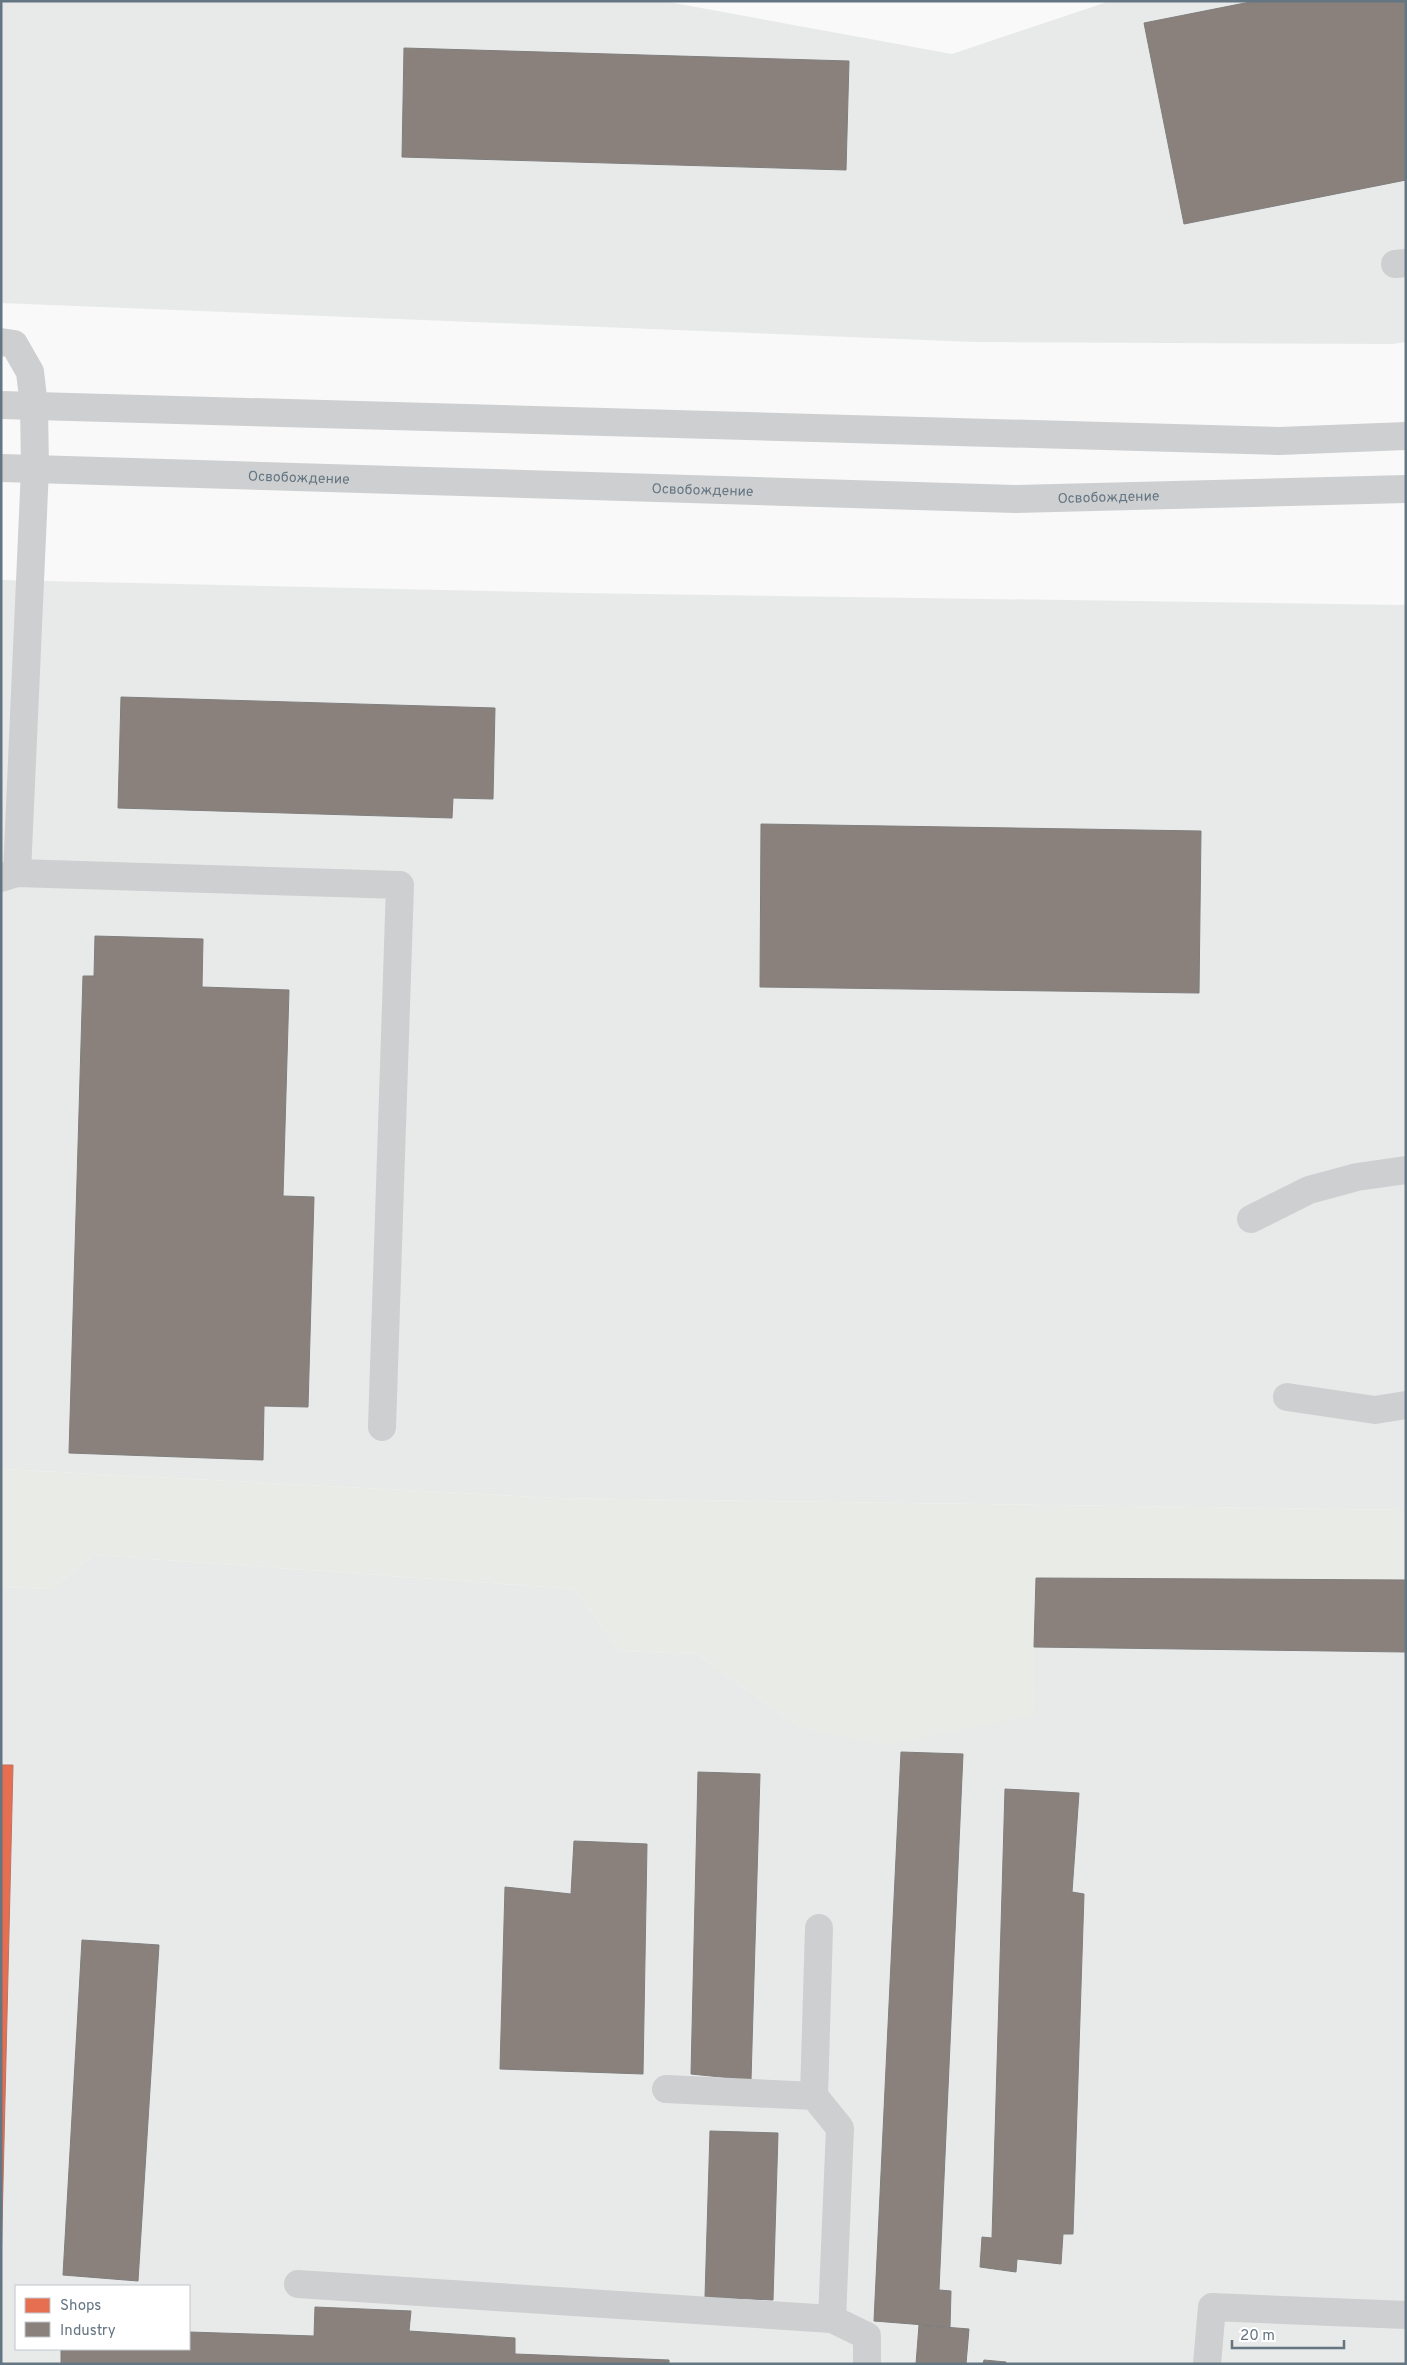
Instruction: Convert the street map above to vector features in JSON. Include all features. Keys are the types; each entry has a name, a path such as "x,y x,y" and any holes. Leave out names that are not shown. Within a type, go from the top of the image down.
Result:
{"street":[{"path":"1,342 14,344 30,372 34,406 35,469 9,875 400,885 382,1427"},
{"path":"1,405 1279,441 1406,436"},
{"name":"Освобождение","path":"1,468 1015,499 1406,489"},
{"path":"1251,1219 1309,1190 1357,1177 1406,1170"},
{"path":"1287,1398 1375,1410 1406,1405"},
{"path":"819,1928 814,2096 840,2128 832,2319"},
{"path":"666,2089 814,2096"},
{"path":"298,2284 832,2319 867,2336 867,2364"},
{"path":"1207,2364 1212,2307 1406,2315"}],"shaded area":[{"path":"1,1 663,1 952,54 1110,1 1406,1 1406,342 1392,344 974,342 1,303"},
{"path":"1,580 578,593 1406,605 1406,1510 556,1498 1,1469"},
{"path":"1,1469 556,1498 1406,1510 1406,1580 1037,1578 1033,1715 885,1746 799,1727 697,1654 620,1651 574,1589 94,1555 51,1589 1,1587"},
{"path":"94,1555 574,1589 620,1651 697,1654 799,1727 1033,1715 1034,1647 1406,1652 1406,2364 1,2364 1,1587 51,1589"}],"building: Shops":[{"path":"1,1765 13,1765 1,2268"}],"building: Industry":[{"path":"1255,1 1406,1 1406,180 1184,224 1144,23"},
{"path":"404,48 849,61 846,170 402,157"},
{"path":"121,697 495,708 493,799 453,798 452,818 118,808"},
{"path":"761,824 1201,831 1199,993 760,987"},
{"path":"95,936 203,939 202,987 289,990 283,1196 314,1197 308,1407 264,1406 263,1460 69,1453 83,976 94,976"},
{"path":"1036,1578 1406,1580 1406,1652 1034,1647"},
{"path":"901,1752 963,1754 939,2290 951,2291 950,2327 874,2321"},
{"path":"698,1772 760,1774 751,2080 691,2074"},
{"path":"1005,1789 1079,1793 1072,1892 1084,1894 1073,2234 1063,2234 1061,2264 1017,2259 1016,2272 980,2267 982,2237 992,2238"},
{"path":"574,1841 647,1844 643,2074 500,2069 505,1887 571,1894"},
{"path":"82,1940 159,1945 138,2281 63,2275"},
{"path":"710,2131 778,2133 773,2300 705,2297"},
{"path":"315,2307 411,2311 409,2331 515,2338 515,2354 669,2360 669,2364 61,2364 61,2350 190,2350 190,2332 314,2336"},
{"path":"919,2325 969,2329 966,2364 916,2364"},
{"path":"984,2360 1006,2362 1006,2364 983,2364"}]}
